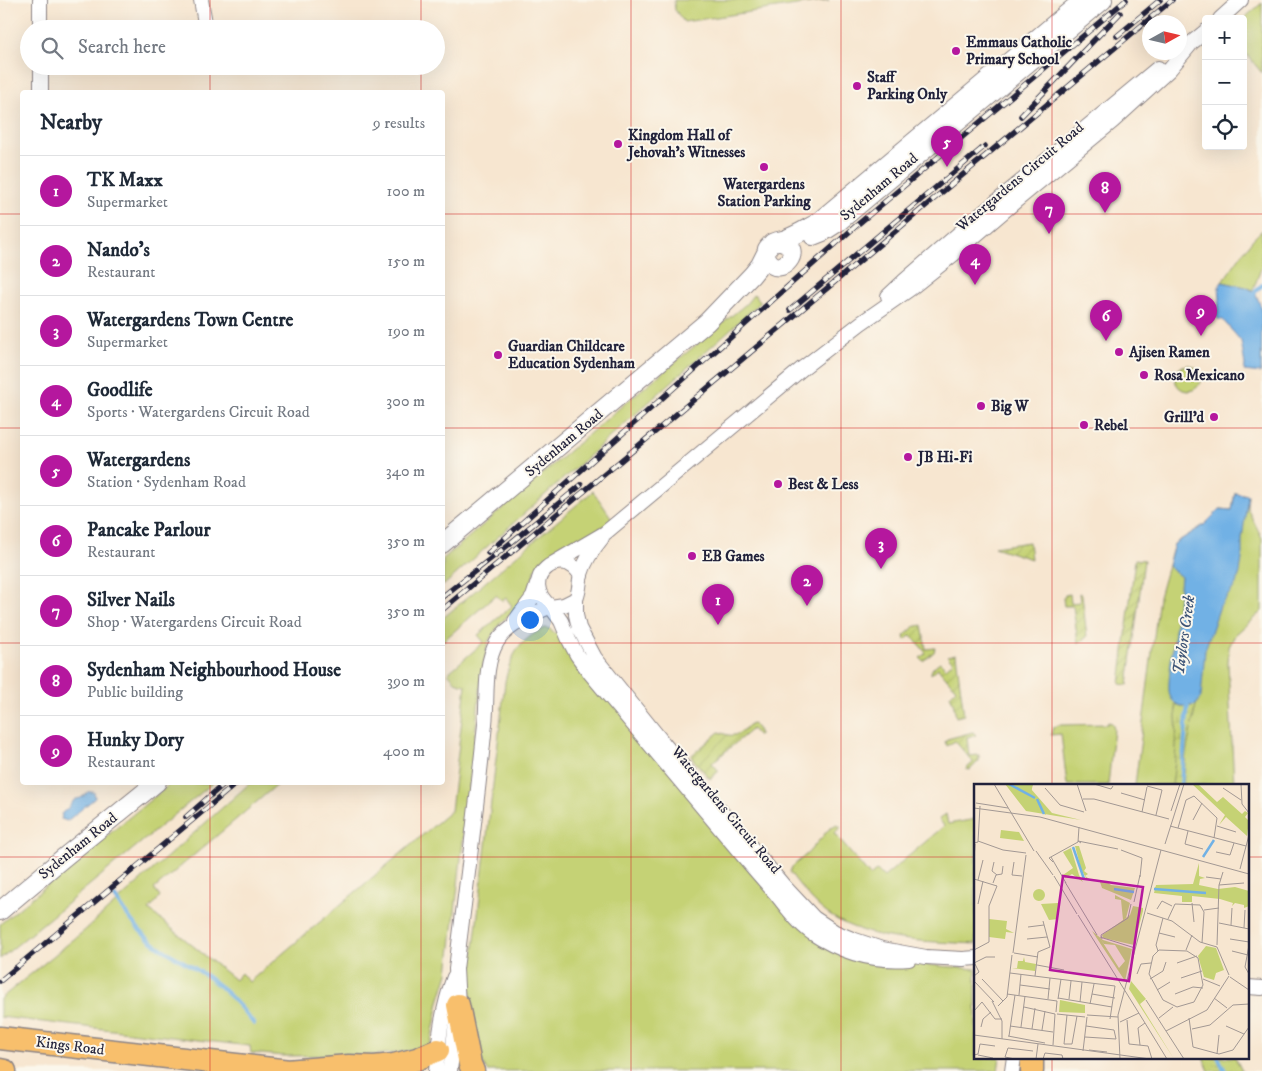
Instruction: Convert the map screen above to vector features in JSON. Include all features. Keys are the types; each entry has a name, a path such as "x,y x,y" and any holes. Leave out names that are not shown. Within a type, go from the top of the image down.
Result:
{"main road":[{"path":"458,1005 473,1071"},
{"name":"Kings Road","path":"0,1038 290,1071"},
{"path":"1031,1058 1032,1071"},
{"path":"286,1071 349,1066 374,1067 394,1065 418,1059 437,1060"},
{"path":"0,1070 5,1071"}],"street":[{"path":"40,0 40,20"},
{"path":"202,0 205,20"},
{"name":"Sydenham Road","path":"445,541 708,322 740,302 751,292 762,274 767,271 772,260 785,265 789,262 786,248 798,245 837,223 1083,0"},
{"name":"Sydenham Road","path":"953,116 1103,0"},
{"path":"1224,15 1241,0"},
{"name":"Watergardens Circuit Road","path":"1187,47 1202,34"},
{"name":"Watergardens Circuit Road","path":"552,564 605,533 798,372 861,323 910,290 1113,120 1170,68 1176,60"},
{"path":"41,75 41,90"},
{"name":"Watergardens Circuit Road","path":"581,576 591,553 605,533"},
{"path":"450,1071 458,1005 456,969 485,722 488,669 496,644 502,634 536,612 550,607 564,606 576,599 581,584 581,576 578,571 573,566 560,563 552,564 543,571 533,597 508,630"},
{"path":"538,582 539,595 550,607"},
{"name":"Watergardens Circuit Road","path":"576,599 576,615 579,628 595,658 664,744 783,885 814,918 824,926 852,940 882,949 926,957 971,960"},
{"name":"Watergardens Circuit Road","path":"550,607 561,621 577,655 590,673 801,924 830,944 851,953 870,958 891,960 926,957"},
{"name":"Sydenham Road","path":"0,911 153,785"},
{"path":"437,1060 446,997 456,969"},
{"path":"1012,1071 1014,1058"},
{"path":"1029,1071 1031,1058"}],"green space":[{"path":"674,0 829,0 684,22 675,10"},
{"path":"1262,3 1262,73 1247,55 1247,16"},
{"path":"1262,230 1262,266 1253,290 1222,282 1252,240"},
{"path":"754,294 761,302 445,584 445,557 630,399 746,304"},
{"path":"1188,365 1197,369 1201,378 1197,387 1188,391 1179,387 1175,378 1179,369"},
{"path":"593,491 613,520 569,549 547,558 536,569 528,592 516,609 500,623 488,642 482,673 448,973 439,1002 429,1047 374,1055 284,1056 251,1053 250,1046 0,1017 0,999 84,931 248,785 277,785 154,889 160,897 149,910 235,980 241,973 249,982 451,811 466,685 457,683 448,673 484,642 478,635 512,606 506,598 502,601 496,595 445,639 445,616"},
{"path":"1235,493 1248,495 1247,508 1262,538 1262,611 1235,635 1229,647 1228,663 1234,784 1135,784 1159,597 1174,544 1204,525 1220,509 1232,510"},
{"path":"1029,542 1031,559 994,547"},
{"path":"1135,559 1144,560 1128,685 1120,684"},
{"path":"1079,593 1082,595 1087,637 1078,643 1073,606 1064,606 1063,598 1065,595 1070,594 1071,603 1080,602"},
{"path":"922,625 926,649 935,648 934,652 923,661 920,658 926,653 911,635 905,640 904,636 913,627"},
{"path":"545,628 550,629 554,634 559,630 755,877 886,964 974,969 974,1058 1000,1058 998,1071 488,1071 481,1059 471,1004 470,982 505,682 513,656 522,643"},
{"path":"956,654 964,715 956,717 950,695 956,689 938,668 931,674 931,672 940,662 946,668 953,662 947,656"},
{"path":"1175,704 1183,706 1196,705 1186,753 1183,784 1172,784 1175,764"},
{"path":"1108,722 1112,723 1114,729 1108,784 1067,784 1061,734 1051,735 1053,727 1060,725 1108,724"},
{"path":"752,724 759,731 759,735 752,729 712,763 719,771 710,779 691,757 719,732 734,735"},
{"path":"973,732 976,735 967,737 969,756 979,755 979,761 970,770 966,769 973,762 955,741 947,746 945,742 947,739"},
{"path":"169,785 211,785 0,959 0,924"},
{"path":"946,814 948,824 974,819 974,944 901,939 883,936 847,925 831,916 819,906 804,891 790,872 792,867 808,853 829,829 837,825 841,827 834,833 870,876 877,870 884,877 944,826 939,819"},
{"path":"1203,1058 1236,1058 1242,1071 1209,1071"}],"water":[{"path":"1222,282 1246,287 1255,292 1262,309 1261,373 1244,371 1245,365 1241,341 1222,319 1220,321 1216,316 1220,299 1219,286"},
{"path":"1235,493 1248,495 1240,573 1235,586 1220,606 1205,650 1201,697 1196,705 1181,706 1172,700 1169,684 1181,577 1168,566 1174,544 1204,525 1220,509 1232,510"},
{"path":"89,791 94,792 95,798 67,821 61,819 61,814 72,802 81,798"}],"waterway":[{"name":"Taylors Creek","path":"1253,297 1262,285"},
{"name":"Taylors Creek","path":"1181,784 1188,702"},
{"path":"115,897 123,910 149,939 215,982 233,999 254,1024"},
{"name":"Taylors Creek","path":"1218,1058 1225,1071"}],"railway":[{"path":"488,553 857,225 1126,0"},
{"path":"1117,36 1160,0"},
{"path":"445,607 1172,0"},
{"path":"1021,116 1120,13"},
{"path":"790,310 985,146"},
{"path":"445,595 581,485"},
{"path":"186,817 223,785"},
{"path":"0,981 234,785"}],"place":[{"name":"Emmaus Catholic Primary School","path":"956,51"},
{"name":"Staff Parking Only","path":"857,86"},
{"name":"Kingdom Hall of Jehovah's Witnesses","path":"618,144"},
{"name":"Watergardens Station Parking","path":"764,167"},
{"name":"Watergardens","path":"947,167"},
{"name":"Sydenham Neighbourhood House","path":"1105,213"},
{"name":"Silver Nails","path":"1049,234"},
{"name":"Goodlife","path":"975,285"},
{"name":"Hunky Dory","path":"1201,336"},
{"name":"Pancake Parlour","path":"1106,341"},
{"name":"Ajisen Ramen","path":"1119,352"},
{"name":"Guardian Childcare Education Sydenham","path":"498,355"},
{"name":"Rosa Mexicano","path":"1144,375"},
{"name":"Big W","path":"981,406"},
{"name":"Grill'd","path":"1214,417"},
{"name":"Rebel","path":"1084,425"},
{"name":"JB Hi-Fi","path":"908,457"},
{"name":"Best & Less","path":"778,484"},
{"name":"EB Games","path":"692,556"},
{"name":"Watergardens Town Centre","path":"881,569"},
{"name":"Nando's","path":"807,606"},
{"name":"TK Maxx","path":"718,625"}]}
